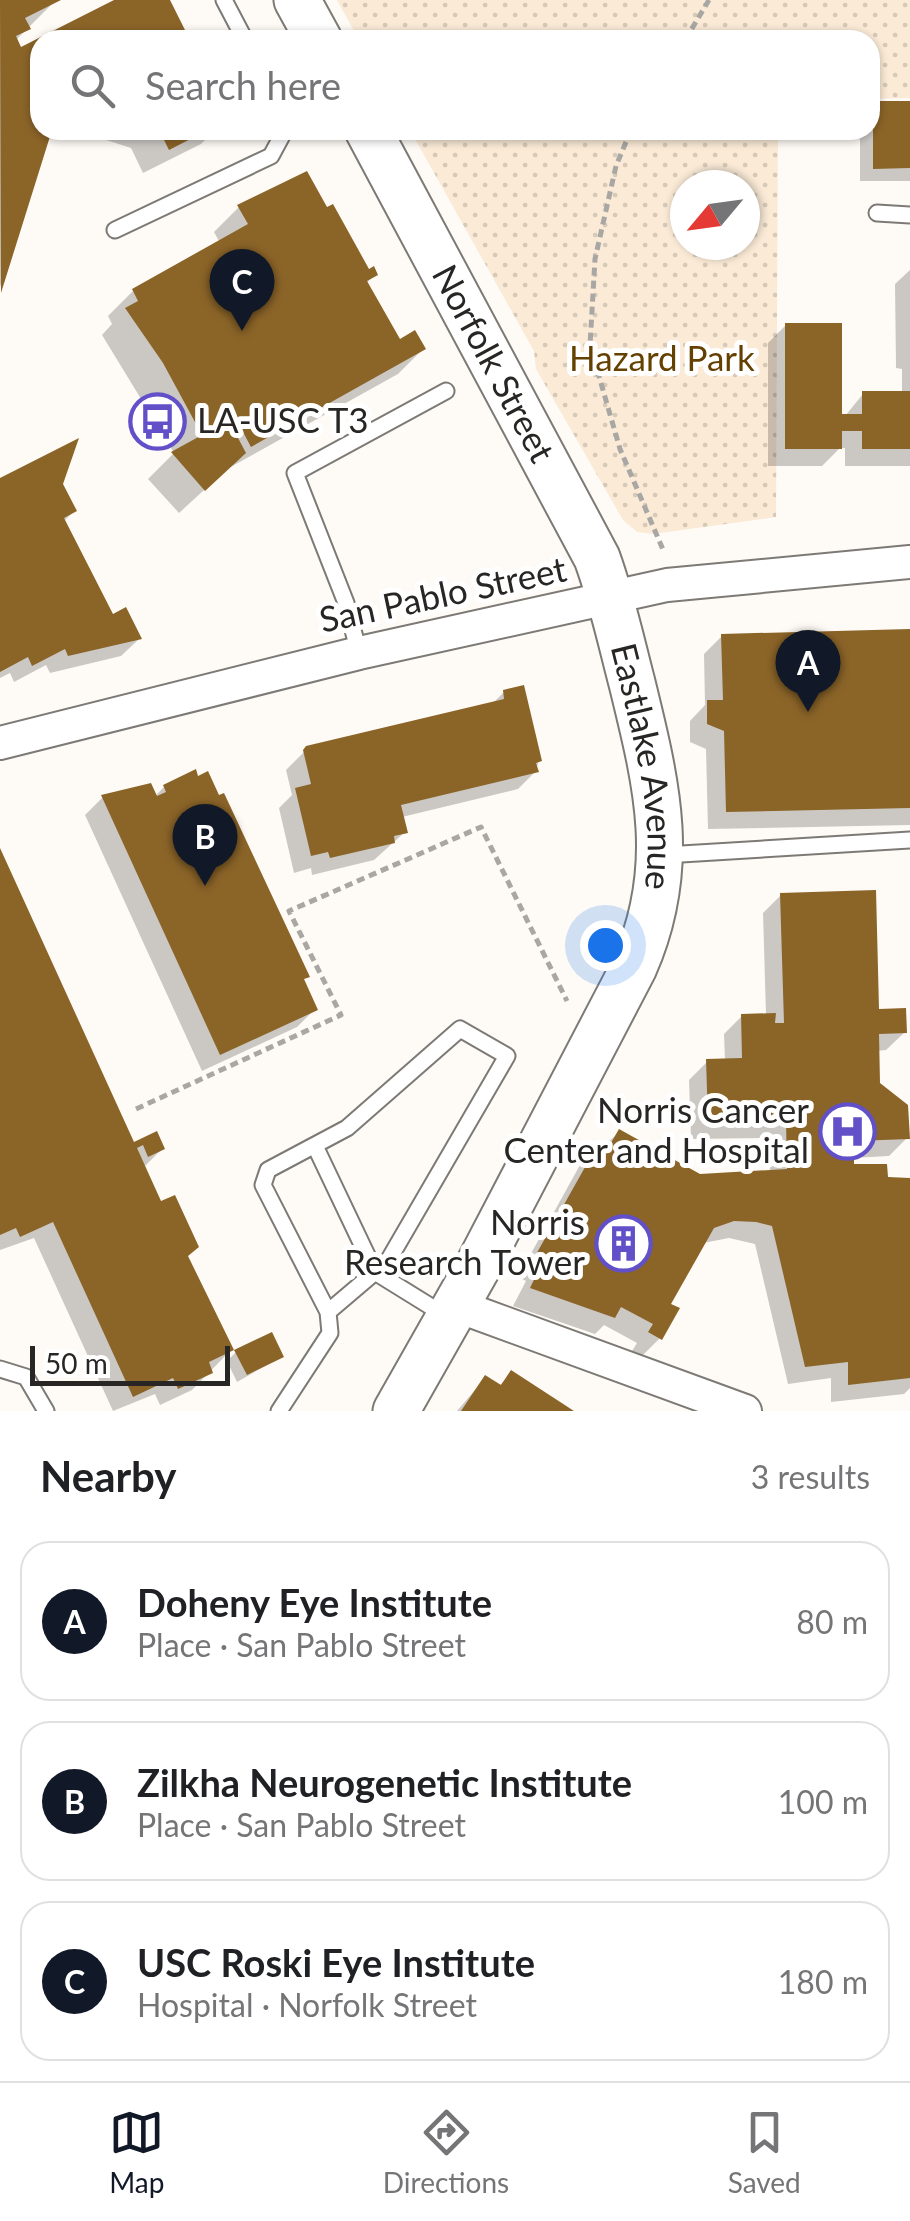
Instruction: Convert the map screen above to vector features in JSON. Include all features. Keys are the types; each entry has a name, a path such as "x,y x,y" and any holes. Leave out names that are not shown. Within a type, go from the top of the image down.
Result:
{"street":[{"path":"297,0 314,30"},
{"name":"Norfolk Street","path":"373,140 591,546 612,600"},
{"name":"San Pablo Street","path":"0,743 359,653 721,578 910,562"},
{"name":"Eastlake Avenue","path":"396,1411 650,931 661,855 658,797 612,600"},
{"path":"452,1311 746,1411"}],"lane":[{"path":"224,0 240,30"},
{"path":"116,230 271,156 280,140"},
{"path":"877,213 910,215"},
{"path":"359,653 346,603 295,473 446,390"},
{"path":"661,855 910,840"},
{"path":"279,1411 330,1333 328,1312 263,1186 268,1170 316,1148 347,1128 460,1029 507,1056 388,1261 328,1312"},
{"path":"316,1148 375,1272 452,1311"},
{"path":"0,1369 26,1377 46,1411"}],"path":[{"path":"691,30 709,0"},
{"path":"627,140 616,166 594,260 590,345 620,449 664,552"},
{"path":"136,1110 341,1015 289,912 481,827 567,1001"}],"green space":[{"path":"337,0 910,0 910,98 880,99 880,30 354,30"},
{"name":"Hazard Park","path":"416,140 778,140 776,517 653,534 637,532 623,520 536,369 534,351"}],"building":[{"path":"0,0 61,0 25,18 31,29 16,36 21,47 30,42 30,140 49,140 1,293"},
{"path":"114,0 170,0 185,30 55,30"},
{"path":"880,101 910,101 910,168 873,169 873,140 880,140"},
{"path":"164,140 188,140 169,150"},
{"path":"307,171 327,207 333,204 369,269 374,266 378,275 367,281 400,339 415,330 426,349 251,447 243,432 237,436 246,453 205,491 171,452 202,435 163,363 125,308 138,301 132,289 248,224 237,205"},
{"path":"785,323 842,323 842,414 862,414 862,391 910,391 910,449 862,449 862,431 842,431 842,449 785,449"},
{"path":"79,438 63,484 77,511 64,518 113,614 126,607 142,639 68,656 65,649 32,666 28,657 0,672 0,478"},
{"path":"910,629 910,808 726,812 724,731 707,724 707,700 723,700 721,634"},
{"path":"524,685 542,761 536,763 539,772 401,805 408,833 394,836 395,843 330,858 328,852 311,856 295,788 311,784 303,750 306,746 504,699 503,690"},
{"path":"196,769 198,776 208,771 219,795 224,793 310,977 304,979 318,1010 220,1055 101,795 151,783 157,796 166,792 163,785"},
{"path":"0,848 134,1142 157,1131 165,1149 148,1157 143,1145 137,1148 161,1201 175,1195 199,1247 188,1256 234,1350 209,1362 213,1373 178,1389 173,1378 133,1397 53,1222 20,1237 16,1228 0,1235"},
{"name":"Norris Cancer Center and Hospital","path":"876,890 879,1009 906,1008 907,1033 879,1034 880,1083 908,1105 910,1139 854,1141 854,1164 887,1164 888,1177 910,1178 910,1378 848,1385 848,1362 805,1367 772,1226 756,1222 734,1221 714,1228 671,1304 680,1308 662,1340 648,1332 653,1324 621,1307 615,1318 530,1288 542,1263 534,1258 598,1144 608,1148 619,1129 700,1174 787,1169 786,1121 708,1122 706,1059 742,1058 741,1014 776,1013 775,1023 784,1023 780,893"},
{"path":"272,1332 284,1357 247,1375 234,1350"},
{"path":"511,1370 574,1411 461,1411 485,1375 501,1385"}],"place":[{"name":"USC Roski Eye Institute","path":"242,331"},
{"name":"LA-USC T3","path":"158,421"},
{"name":"Doheny Eye Institute","path":"808,712"},
{"name":"Zilkha Neurogenetic Institute","path":"205,886"},
{"name":"Norris Cancer Center and Hospital","path":"848,1131"},
{"name":"Norris Research Tower","path":"624,1243"}]}
